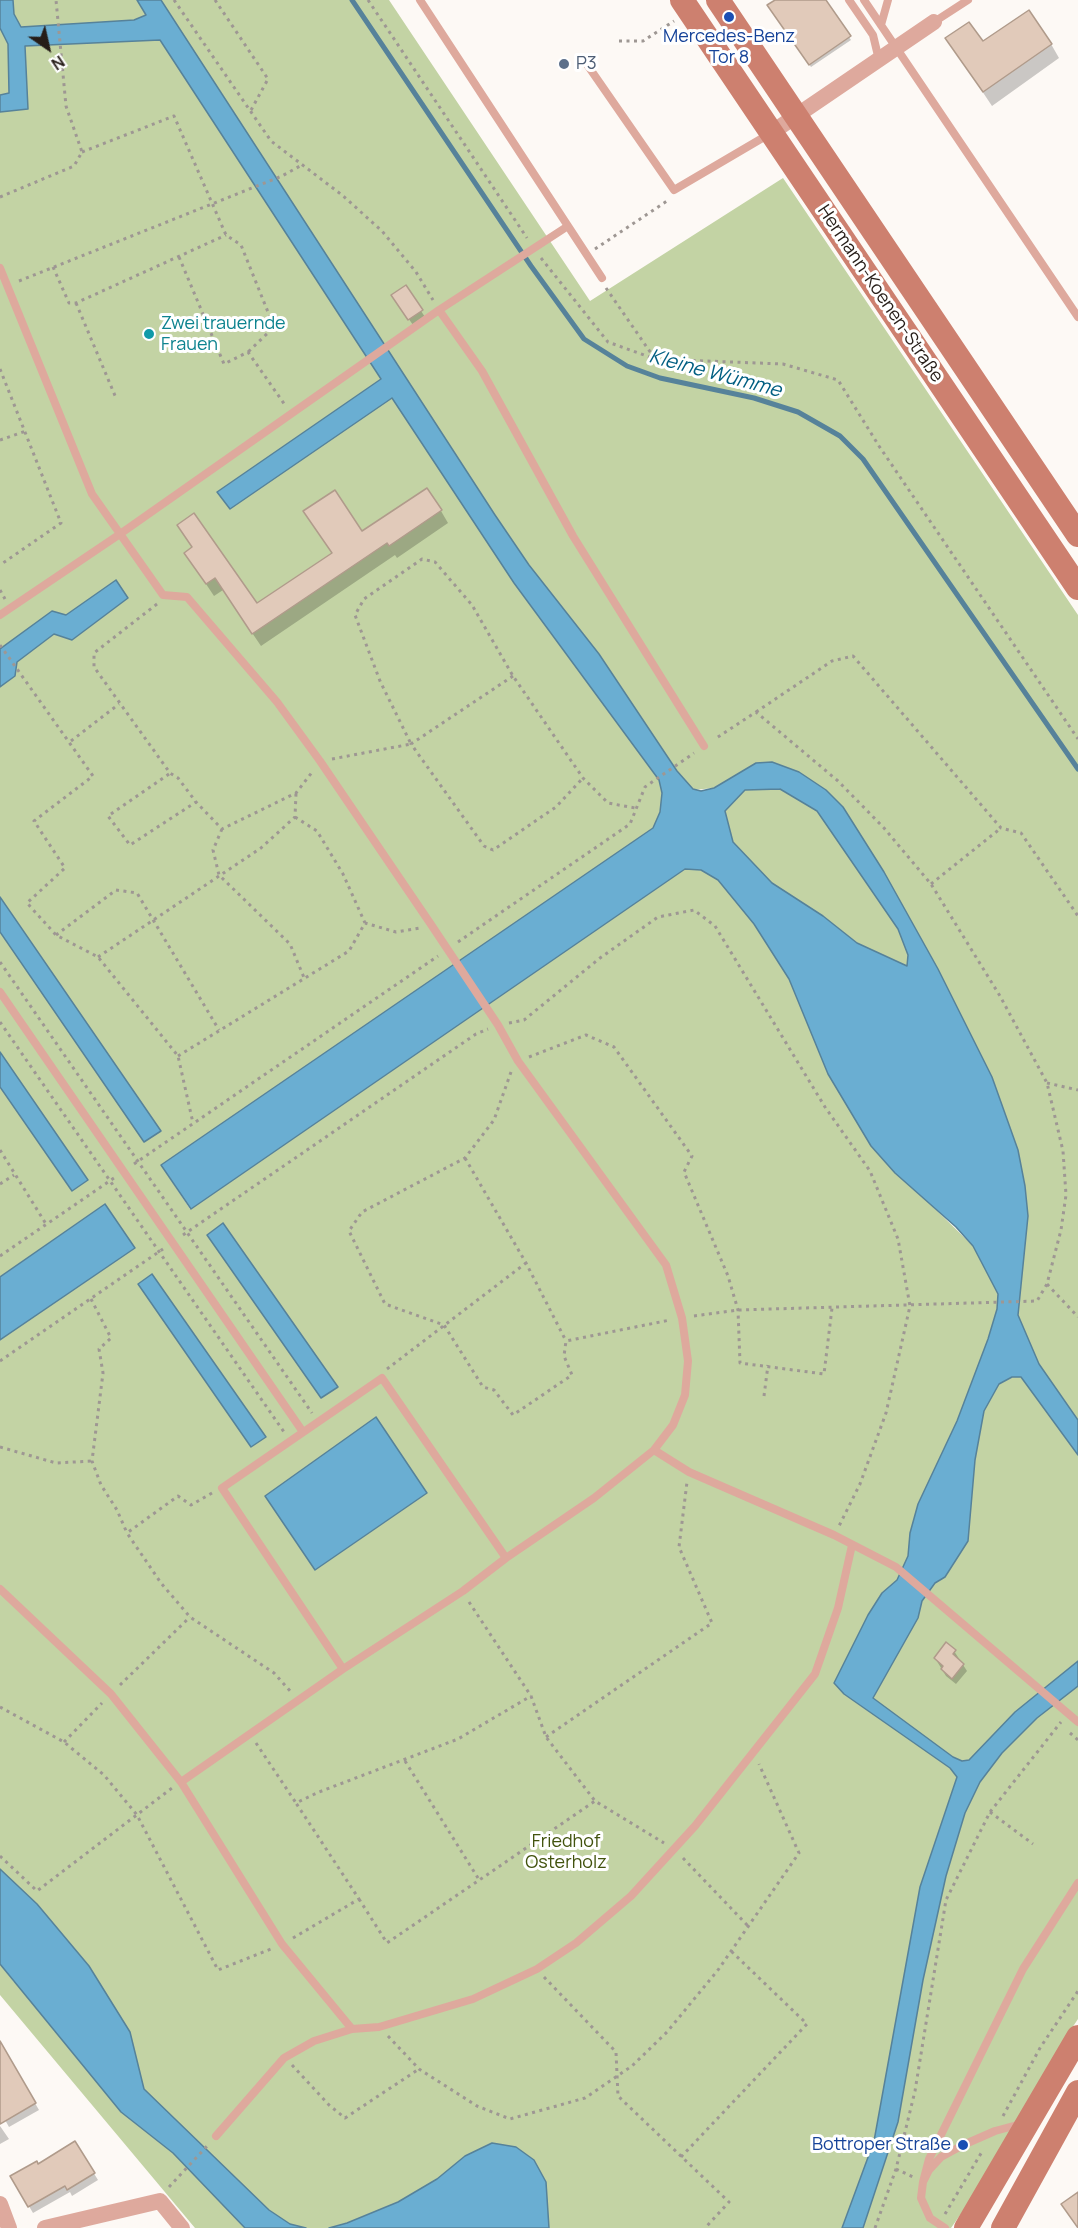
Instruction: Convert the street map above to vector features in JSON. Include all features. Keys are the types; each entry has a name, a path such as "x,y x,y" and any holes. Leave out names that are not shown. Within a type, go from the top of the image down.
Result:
{"main road":[{"name":"Hermann-Koenen-Straße","path":"718,0 1078,535"},
{"name":"Hermann-Koenen-Straße","path":"685,5 1078,588"},
{"path":"966,2228 1078,2037"},
{"path":"1003,2228 1078,2092"}],"street":[{"path":"771,133 934,22"},
{"path":"45,2228 119,2216 160,2201 182,2228"},
{"path":"0,2204 9,2228"}],"lane":[{"path":"420,0 602,278"},
{"path":"849,0 873,35 879,60"},
{"path":"864,0 1078,317"},
{"path":"881,25 888,0"},
{"path":"934,22 968,0"},
{"path":"586,63 674,190 771,133"},
{"path":"0,615 120,534 439,310 568,226"},
{"path":"0,268 92,494 163,595 187,597 277,702 320,761 490,1012 518,1061 666,1265 682,1318 688,1361 685,1395 673,1425 654,1450 594,1498 462,1591 342,1669 181,1782"},
{"path":"439,310 482,371 573,537 704,746"},
{"path":"0,992 171,1243 303,1431"},
{"path":"342,1669 222,1488 303,1431 382,1378 506,1558"},
{"path":"654,1450 689,1472 834,1535 896,1567 1078,1722"},
{"path":"216,2136 284,2058 314,2041 352,2029 380,2027 473,1998 537,1969 576,1942 631,1896 754,1754 815,1674 838,1608 852,1545"},
{"path":"0,1589 111,1694 181,1782 282,1944 352,2029"},
{"path":"942,2226 930,2218 921,2198 929,2159 1023,1969 1078,1883"},
{"path":"923,2182 929,2170 941,2157 995,2131 1030,2122"}],"path":[{"path":"56,0 66,106 82,152"},
{"path":"174,0 271,141 300,166 342,195 382,231 416,272 439,310"},
{"path":"215,0 268,79 250,112"},
{"path":"368,0 534,249 608,342 655,359 783,364 838,380 879,446 1078,739"},
{"path":"619,41 643,41 685,5"},
{"path":"0,197 74,166 82,152 174,116 226,235 241,245 274,327 248,352 224,364 179,257"},
{"path":"8,286 282,176 300,166"},
{"path":"586,255 671,198 674,190"},
{"path":"53,267 69,303 76,303 226,235"},
{"path":"602,278 605,288 655,359"},
{"path":"76,303 116,399"},
{"path":"248,352 292,413"},
{"path":"0,370 61,523 0,565"},
{"path":"0,440 26,431"},
{"path":"583,778 556,807 494,850 484,846 411,744 380,681 355,615 364,599 422,559 435,562 472,605 513,676 583,778 608,803 635,808"},
{"path":"163,595 155,607 140,620 94,653 94,667 170,774 178,777 196,802 222,829"},
{"path":"0,645 93,776 34,821 64,868 27,903 56,935 98,957 178,1056 193,1123"},
{"path":"0,1256 193,1123 450,953 630,824 645,787 832,661 853,656 1001,828 1021,833 1078,916"},
{"path":"305,980 290,944 219,875 213,850 222,829 296,793 320,761 411,744 513,676"},
{"path":"70,741 119,704"},
{"path":"566,1341 682,1318 738,1310 1037,1301 1047,1284 1061,1230 1066,1195 1063,1151 1047,1083 1000,996 931,884 884,828 838,781 756,712"},
{"path":"170,774 108,816 130,845 196,802"},
{"path":"98,957 261,848 295,816 296,793"},
{"path":"295,816 317,831 343,874 365,923 396,932 413,931 430,923"},
{"path":"931,884 1001,828"},
{"path":"56,935 116,890 137,893 219,1030"},
{"path":"0,1361 476,1034 498,1025 524,1020 600,958 658,916 694,910 715,926 825,1107 870,1171 898,1239 910,1306 886,1413 860,1484 834,1535"},
{"path":"178,1056 349,951 365,923"},
{"path":"0,962 318,1422"},
{"path":"0,1022 290,1441"},
{"path":"465,1158 526,1263 566,1341 564,1356 572,1374 513,1415 494,1390 483,1387 444,1325 385,1304 349,1231 362,1212 465,1158 494,1120 507,1078 518,1061 586,1035 614,1047 692,1156 684,1172 728,1276 738,1310 741,1363 824,1374 832,1308"},
{"path":"1047,1083 1078,1090"},
{"path":"0,1150 46,1224"},
{"path":"0,1184 14,1175"},
{"path":"382,1378 389,1365 526,1263"},
{"path":"1047,1284 1078,1317"},
{"path":"91,1298 111,1338 99,1349 103,1373 92,1461 101,1485 117,1510 127,1533 161,1583 190,1617 274,1673 298,1700"},
{"path":"764,1396 768,1365"},
{"path":"0,1448 56,1463 92,1461"},
{"path":"546,1737 712,1623 679,1547 689,1472"},
{"path":"127,1533 178,1496 192,1505 222,1488"},
{"path":"462,1591 531,1696 546,1737 595,1801 674,1849 748,1926"},
{"path":"64,1742 190,1617"},
{"path":"296,1803 458,1739 531,1696"},
{"path":"0,1707 64,1742 104,1775 137,1815 218,1970 282,1944 359,1899"},
{"path":"875,2228 896,2169 915,2091 931,1977 946,1900 990,1812 1068,1715"},
{"path":"250,1734 387,1943 478,1878 595,1801"},
{"path":"380,2027 419,2069 477,2106 510,2119 585,2098 632,2066 667,2032 731,1951 799,1853 754,1754"},
{"path":"405,1761 478,1878"},
{"path":"0,1856 37,1891 181,1782"},
{"path":"990,1812 1033,1844"},
{"path":"681,2157 807,2024 731,1951"},
{"path":"537,1969 616,2052 618,2096 729,2202 705,2228"},
{"path":"942,2226 1040,2048 1078,1991"},
{"path":"284,2058 329,2105 345,2118 419,2069"},
{"path":"160,2201 173,2181 216,2136"},
{"path":"896,2169 923,2182"}],"green space":[{"name":"Friedhof Osterholz","path":"0,0 389,0 590,301 783,178 1078,615 1078,2019 1058,2049 976,2192 951,2228 195,2228 0,1995 0,1964 14,1982 37,1904 0,1869 0,1340 135,1248 105,1204 0,1277","holes":["756,763 843,807 1025,1186 998,1294 973,1246 871,1146 828,1074 789,979 754,924 718,880 701,870 685,869 190,1209 161,1165 653,828 660,812 662,793 714,788"]},
{"path":"780,789 817,811 898,929 909,955 908,967 857,943 823,916 772,883 733,842 725,811 745,790"}],"water":[{"path":"0,0 13,0 14,14 21,27 134,20 146,15 137,0 161,0 495,515 529,565 599,654 677,771 693,789 701,791 714,788 756,763 772,762 799,772 826,790 843,807 884,872 938,969 992,1077 1018,1150 1025,1186 1028,1216 1018,1315 1039,1364 1078,1420 1078,1455 1021,1377 1012,1377 999,1384 984,1411 975,1460 968,1541 945,1577 935,1583 922,1601 918,1618 873,1698 953,1757 962,1761 969,1760 1015,1712 1078,1661 1078,1686 1037,1718 1002,1753 980,1782 965,1813 946,1876 923,1980 898,2122 863,2228 842,2228 874,2141 920,1887 957,1777 950,1768 844,1694 834,1683 868,1615 882,1593 897,1580 908,1556 910,1533 918,1504 957,1421 988,1339 997,1309 998,1294 973,1246 956,1227 895,1173 871,1146 828,1074 789,979 754,924 718,880 701,870 685,869 191,1209 161,1165 653,828 660,812 662,793 659,780 514,583 392,398 230,509 217,492 381,379 160,40 25,46 28,109 0,112 0,95 9,93 8,44 0,28","holes":["780,789 817,811 898,929 908,955 907,966 857,943 823,916 772,883 733,842 725,811 745,790"]},
{"path":"116,580 128,598 72,640 54,634 17,662 15,676 0,687 0,649 52,611 66,615"},
{"path":"0,897 161,1131 144,1142 0,932"},
{"path":"0,1052 88,1180 72,1191 0,1087"},
{"path":"105,1204 135,1248 0,1340 0,1277"},
{"path":"223,1223 338,1387 321,1398 207,1235"},
{"path":"152,1274 266,1437 251,1447 138,1284"},
{"path":"376,1417 427,1493 315,1570 265,1496"},
{"path":"0,1869 37,1904 89,1966 130,2032 144,2089 269,2210 290,2224 306,2228 245,2228 173,2153 121,2112 0,1964"},
{"path":"492,2143 516,2147 534,2160 546,2182 549,2228 329,2228 398,2202 437,2179 465,2156"}],"building":[{"path":"775,0 826,0 851,36 809,65 767,5"},
{"path":"1029,10 1052,44 983,92 945,38 969,22 983,41"},
{"path":"406,285 423,310 408,320 391,295"},
{"path":"427,488 442,510 389,546 387,543 252,634 215,578 206,584 184,553 192,547 177,525 194,513 257,603 332,553 303,511 335,490 362,531"},
{"path":"946,1642 956,1650 953,1654 964,1664 952,1679 941,1669 943,1666 934,1658"},
{"path":"0,2041 36,2103 0,2124"},
{"path":"75,2141 95,2173 67,2190 65,2186 28,2207 10,2176 37,2161 38,2164"},
{"path":"1078,2192 1078,2228 1061,2204"}],"waterway":[{"name":"Kleine Wümme","path":"352,0 531,266 584,339 627,366 660,378 754,398 798,412 840,436 863,459 1078,769"}],"place":[{"name":"Mercedes-Benz Tor 8","path":"729,17"},
{"name":"P3","path":"564,64"},
{"name":"Zwei trauernde Frauen","path":"149,334"},
{"name":"Bottroper Straße","path":"963,2145"}]}
